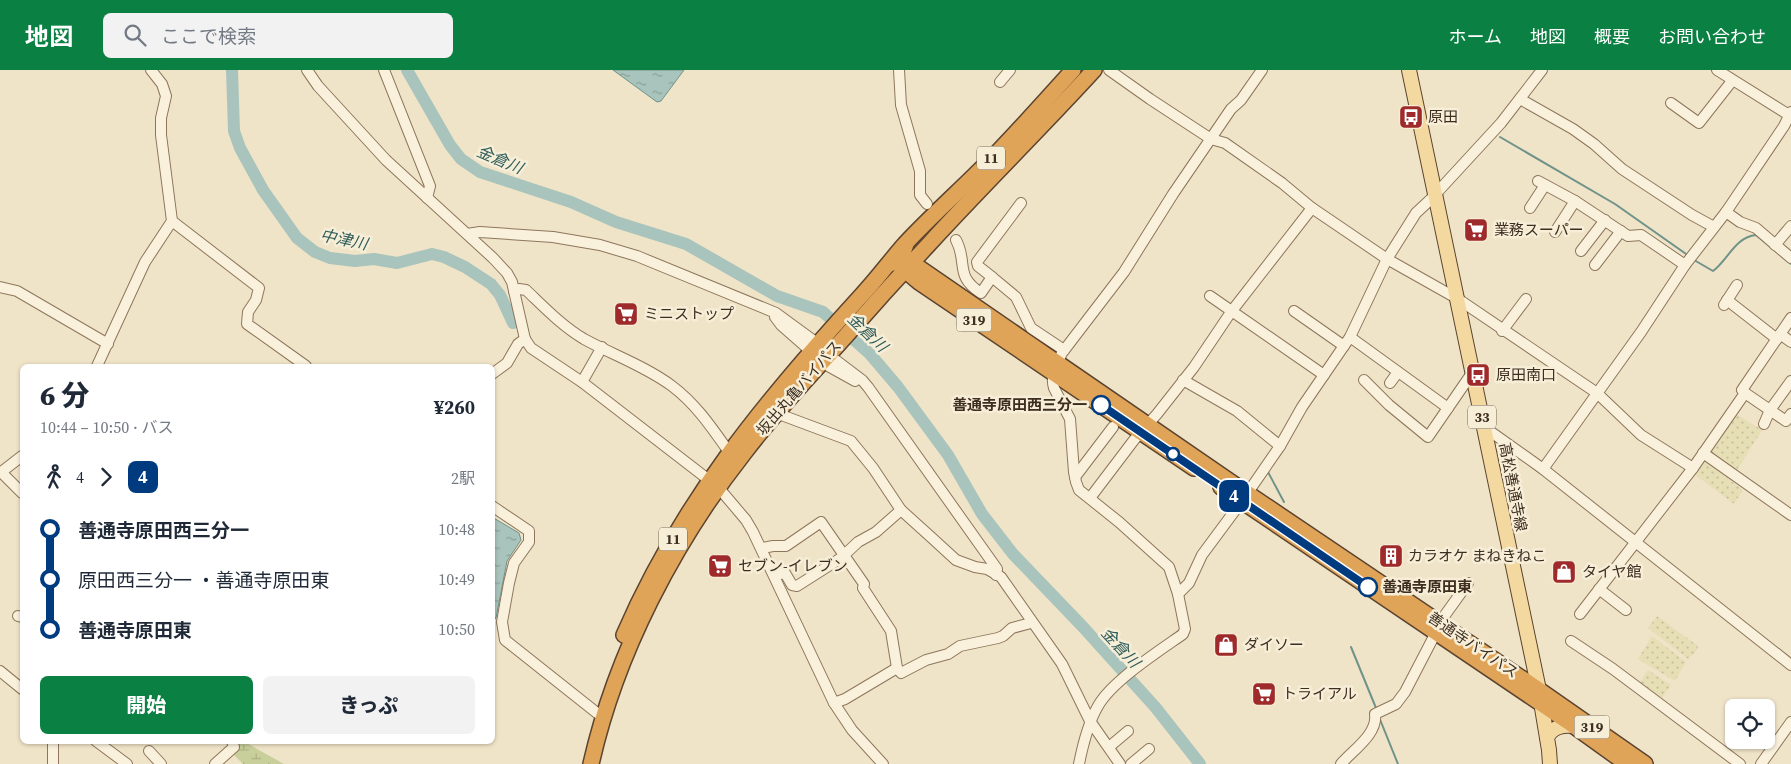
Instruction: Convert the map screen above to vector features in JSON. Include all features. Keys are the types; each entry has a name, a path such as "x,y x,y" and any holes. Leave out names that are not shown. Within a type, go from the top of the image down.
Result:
{"highway":[{"name":"坂出丸亀バイパス","path":"582,764 621,642 661,558 714,484 776,413 828,360 868,299 892,284 902,264 906,244 995,155 1073,70"},
{"name":"坂出丸亀バイパス","path":"591,764 613,690 632,641 729,452 812,345 868,299 902,264 948,223 1094,70"},
{"path":"929,259 934,250 1018,161 1052,116"},
{"path":"937,288 929,259 932,248 948,223"},
{"name":"善通寺バイパス","path":"902,264 937,288 1058,361 1145,428 1245,497 1541,697 1645,764"},
{"path":"892,284 903,280 937,288"},
{"name":"善通寺バイパス","path":"1439,628 1505,667 1573,726 1627,764"}],"main road":[{"name":"高松善通寺線","path":"1409,70 1541,697 1550,764"},
{"path":"1505,667 1522,665 1526,662 1530,651"},
{"path":"1547,737 1559,726 1573,726"}],"street":[{"path":"98,364 145,262 172,221 161,135 161,118 166,96 162,84 151,70"},
{"path":"307,70 324,92 379,153 507,272 514,291 525,339 530,348 582,382 714,484 746,520 762,548 834,702 852,730 883,764"},
{"path":"384,70 430,186 426,198"},
{"path":"899,70 901,105 920,171 920,195 927,204"},
{"path":"1000,82 1010,70"},
{"path":"1110,70 1150,99 1212,139 1225,143 1282,183 1312,208 1387,259 1458,300 1597,393 1641,435 1693,468"},
{"path":"1079,764 1090,721 1098,704 1113,688 1183,634 1185,629 1173,575 1163,560 1079,490 1075,477 1070,419 1054,388 1053,382 1058,361 1124,272 1173,194 1232,109 1241,100 1262,70"},
{"path":"1178,594 1189,583 1202,555 1280,446 1302,407 1347,342 1387,259 1416,213 1501,123 1542,70"},
{"path":"1543,469 1641,332 1686,265 1787,128 1790,114 1732,81 1717,70"},
{"path":"1671,103 1699,123 1732,81"},
{"path":"1520,98 1573,129 1594,144 1622,169 1692,215 1714,227"},
{"path":"1530,208 1542,183 1605,220 1628,236 1640,236 1686,265"},
{"path":"1555,232 1574,201"},
{"path":"1021,203 976,264 1016,297 1031,328 1058,361"},
{"path":"1090,498 1183,380 1230,312 1312,208"},
{"path":"1726,212 1740,222 1756,228 1791,258"},
{"path":"1581,251 1605,220"},
{"path":"172,221 259,288 256,300 248,312 247,324 303,364"},
{"path":"1775,246 1791,226"},
{"path":"1596,266 1621,231"},
{"path":"466,234 480,232 541,236 600,245 638,256 776,313 812,345"},
{"path":"956,240 963,272 973,288 981,293 992,277"},
{"path":"1738,285 1725,303 1778,337 1791,342"},
{"path":"0,287 18,291 108,344"},
{"path":"514,291 526,290 562,324 672,386 695,406 729,452"},
{"path":"1210,296 1230,312 1324,375"},
{"path":"1502,330 1526,299"},
{"path":"1294,311 1398,372 1448,408"},
{"path":"1791,318 1742,390 1786,421 1791,414"},
{"path":"495,372 507,363 518,344 525,339"},
{"path":"582,382 602,347"},
{"path":"828,360 862,380 868,387 997,569 996,575"},
{"path":"1390,383 1398,372"},
{"path":"1364,380 1389,406 1428,437 1472,373"},
{"path":"1183,380 1237,412 1280,446"},
{"path":"1764,424 1770,410 1791,381"},
{"path":"1580,614 1693,468 1745,393"},
{"path":"776,413 851,441 901,510 956,560 987,569 1006,582 1031,623 1062,664 1090,721 1120,764"},
{"path":"1484,427 1543,469 1791,665"},
{"path":"1075,477 1113,428"},
{"path":"1703,453 1791,515"},
{"path":"20,458 1,473 20,491"},
{"path":"495,508 529,531 530,537 529,542 514,562 503,614 502,628 505,640 597,713"},
{"path":"774,575 785,573 792,585 797,586 844,555 858,542 876,532 901,510"},
{"path":"762,548 786,546 821,522 864,584 863,588 891,631 898,668 902,673 926,660 948,654 960,646 998,638 1012,628 1031,623"},
{"path":"1341,764 1359,746 1375,724 1377,713 1396,704 1405,692 1445,616 1468,583"},
{"path":"1599,589 1626,610"},
{"path":"1571,641 1613,669 1740,764"},
{"path":"834,702 845,699 898,668"},
{"path":"0,671 20,687"},
{"path":"1761,764 1791,722"},
{"path":"1109,748 1128,731"},
{"path":"53,744 53,764"},
{"path":"100,744 127,764"},
{"path":"215,764 234,747 233,744"},
{"path":"1131,764 1149,749"},
{"path":"149,750 161,764"}],"shaded area":[{"path":"1736,414 1762,430 1737,470 1711,453"},
{"path":"1706,462 1743,490 1734,504 1693,473 1698,466"},
{"path":"1657,616 1698,646 1697,650 1688,659 1648,628"},
{"path":"1652,636 1686,662 1675,681 1638,659"},
{"path":"1648,670 1671,685 1662,698 1639,684"}],"green space":[{"path":"236,744 248,744 284,764 243,764 234,755"}],"water":[{"path":"613,70 684,70 661,101 657,102"},
{"path":"495,519 519,533 521,540 507,561 496,618"}],"waterway":[{"name":"中津川","path":"232,70 234,131 240,148 263,190 297,238 315,252 330,258 355,261 374,259 397,263 432,254 444,257 465,267 491,284 500,295 513,323"},
{"name":"金倉川","path":"407,70 450,145 461,159 480,172 571,202 616,222 686,244 777,296 823,312 870,354 898,387 948,455 982,514 1013,554 1083,627 1156,708 1200,764"},
{"path":"1500,137 1615,204 1689,256"},
{"path":"1694,260 1713,271 1737,244 1756,235 1791,264"},
{"path":"1268,472 1284,502"},
{"path":"1351,647 1376,708"},
{"path":"1379,717 1398,764"}],"bus line":[{"name":"4","path":"1101,405 1368,587"}],"place":[{"name":"原田","path":"1411,117"},
{"name":"業務スーパー","path":"1476,230"},
{"name":"ミニストップ","path":"626,314"},
{"name":"原田南口","path":"1478,375"},
{"name":"善通寺原田西三分一","path":"1101,405"},
{"name":"カラオケ まねきねこ","path":"1391,556"},
{"name":"セブン-イレブン","path":"720,566"},
{"name":"タイヤ館","path":"1564,572"},
{"name":"善通寺原田東","path":"1368,587"},
{"name":"ダイソー","path":"1226,645"},
{"name":"トライアル","path":"1264,694"}]}
